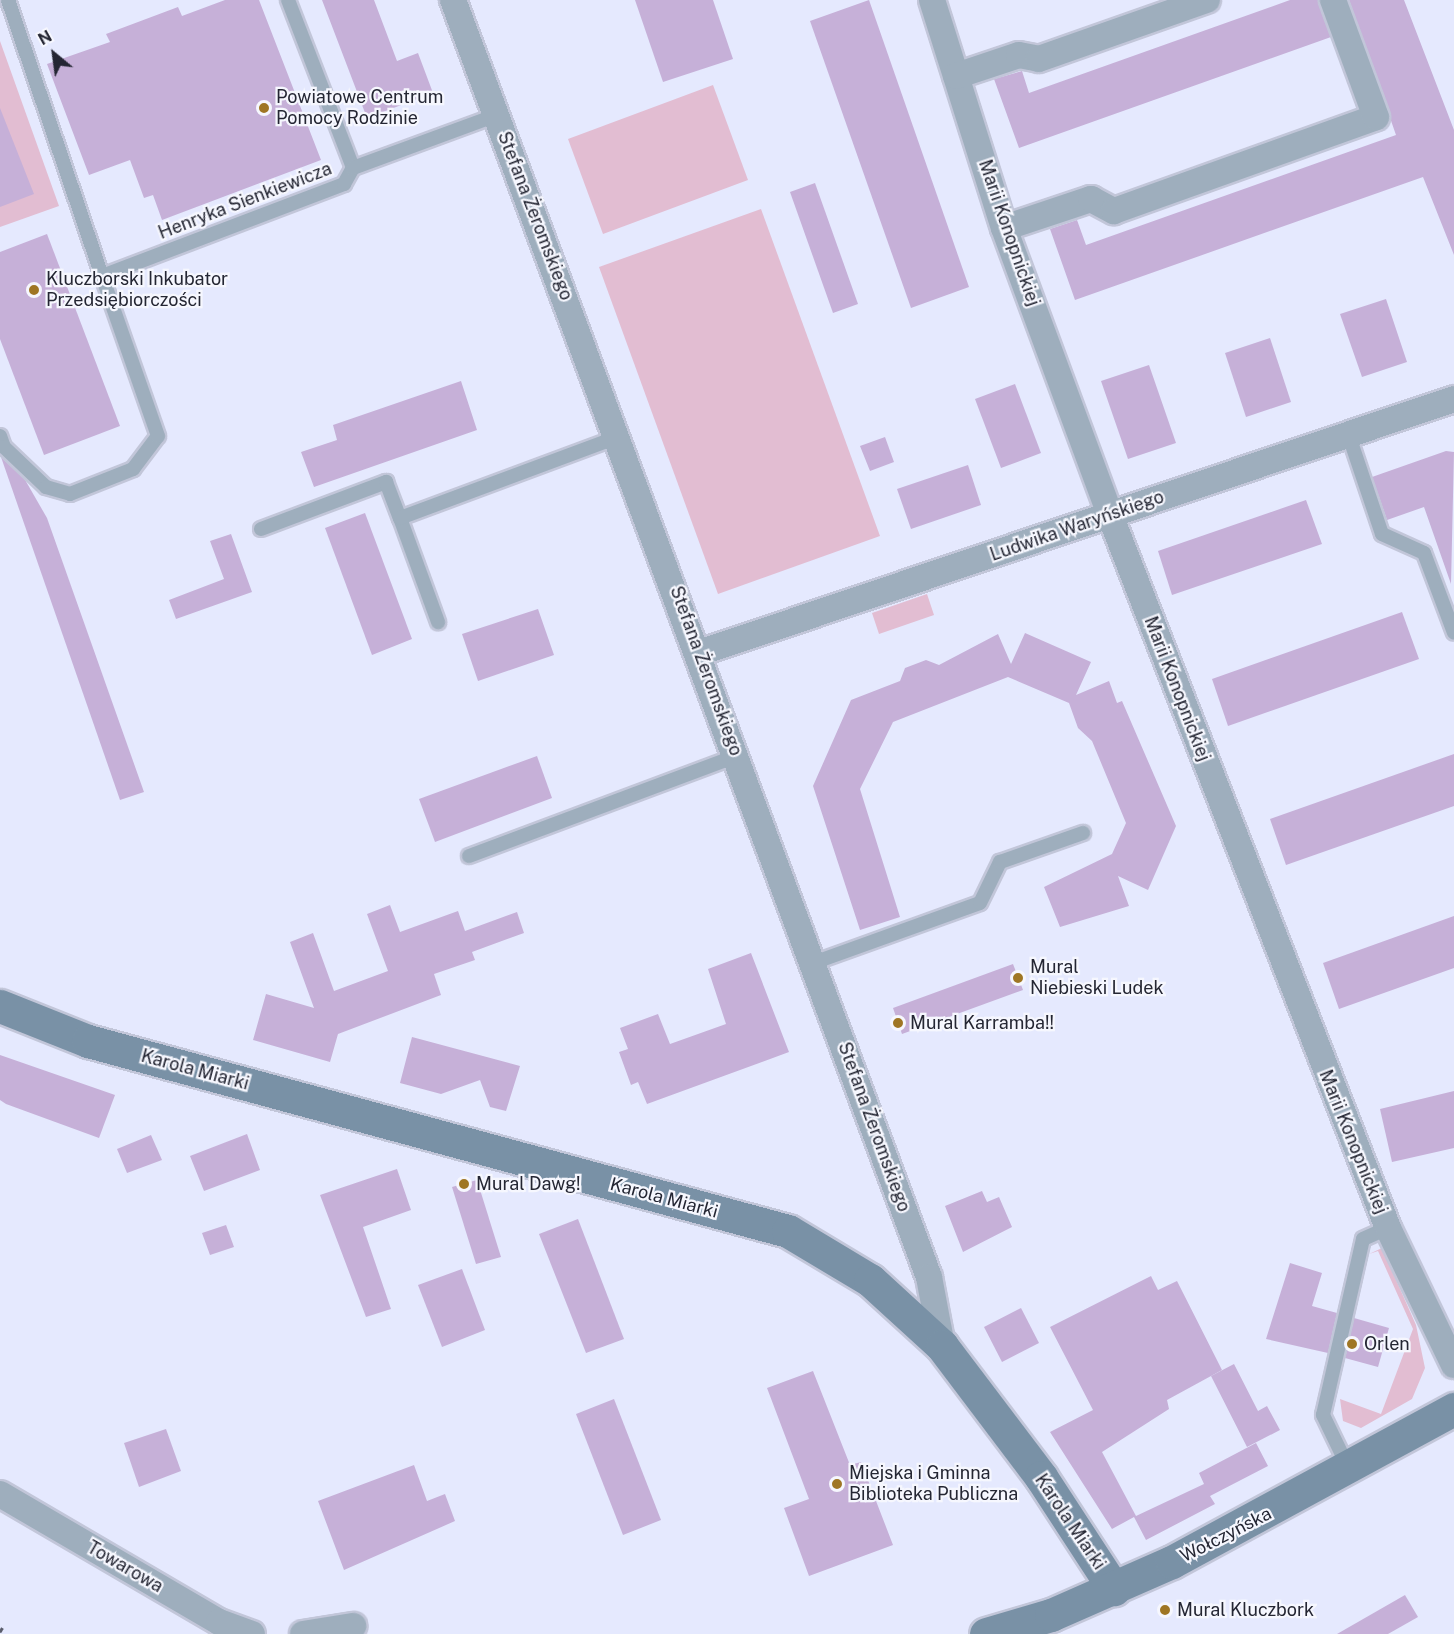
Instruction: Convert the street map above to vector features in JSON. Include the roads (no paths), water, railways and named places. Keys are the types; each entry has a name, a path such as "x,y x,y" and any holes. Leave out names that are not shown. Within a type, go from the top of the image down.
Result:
{"street":[{"name":"Stefana Żeromskiego","path":"453,0 699,653 929,1277 942,1346"},
{"name":"Marii Konopnickiej","path":"932,0 1005,228 1110,515 1388,1228 1454,1365"},
{"path":"956,76 1019,55 1039,59 1207,0"},
{"path":"1005,228 1091,199 1114,211 1376,117 1333,0"},
{"name":"Ludwika Waryńskiego","path":"699,653 1454,399"},
{"name":"Karola Miarki","path":"0,1006 88,1041 788,1231 870,1280 942,1346 1041,1478 1114,1589"},
{"name":"Wołczyńska","path":"986,1634 1114,1589 1349,1469 1454,1409"},
{"name":"Towarowa","path":"0,1494 219,1622 252,1634"},
{"path":"303,1634 353,1626"}],"lane":[{"path":"0,436 4,447 46,487 70,494 133,470 158,436 8,0"},
{"path":"288,0 353,168"},
{"name":"Henryka Sienkiewicza","path":"102,276 344,184 353,168 497,115"},
{"path":"1349,436 1382,534 1424,553 1454,633"},
{"path":"400,518 618,437"},
{"path":"261,529 386,482 438,622"},
{"path":"469,856 737,756"},
{"path":"813,963 980,903 1000,862 1083,833"},
{"path":"1349,1469 1323,1414 1363,1239 1388,1228"}],"railway":[{"path":"0,1629 8,1634"}],"place":[{"name":"Powiatowe Centrum Pomocy Rodzinie","path":"264,108"},
{"name":"Kluczborski Inkubator Przedsiębiorczości","path":"34,290"},
{"name":"Mural Niebieski Ludek","path":"1018,978"},
{"name":"Mural Karramba!!","path":"898,1023"},
{"name":"Mural Dawg!","path":"464,1184"},
{"name":"Orlen","path":"1352,1344"},
{"name":"Miejska i Gminna Biblioteka Publiczna","path":"837,1484"},
{"name":"Mural Kluczbork","path":"1165,1610"}]}
